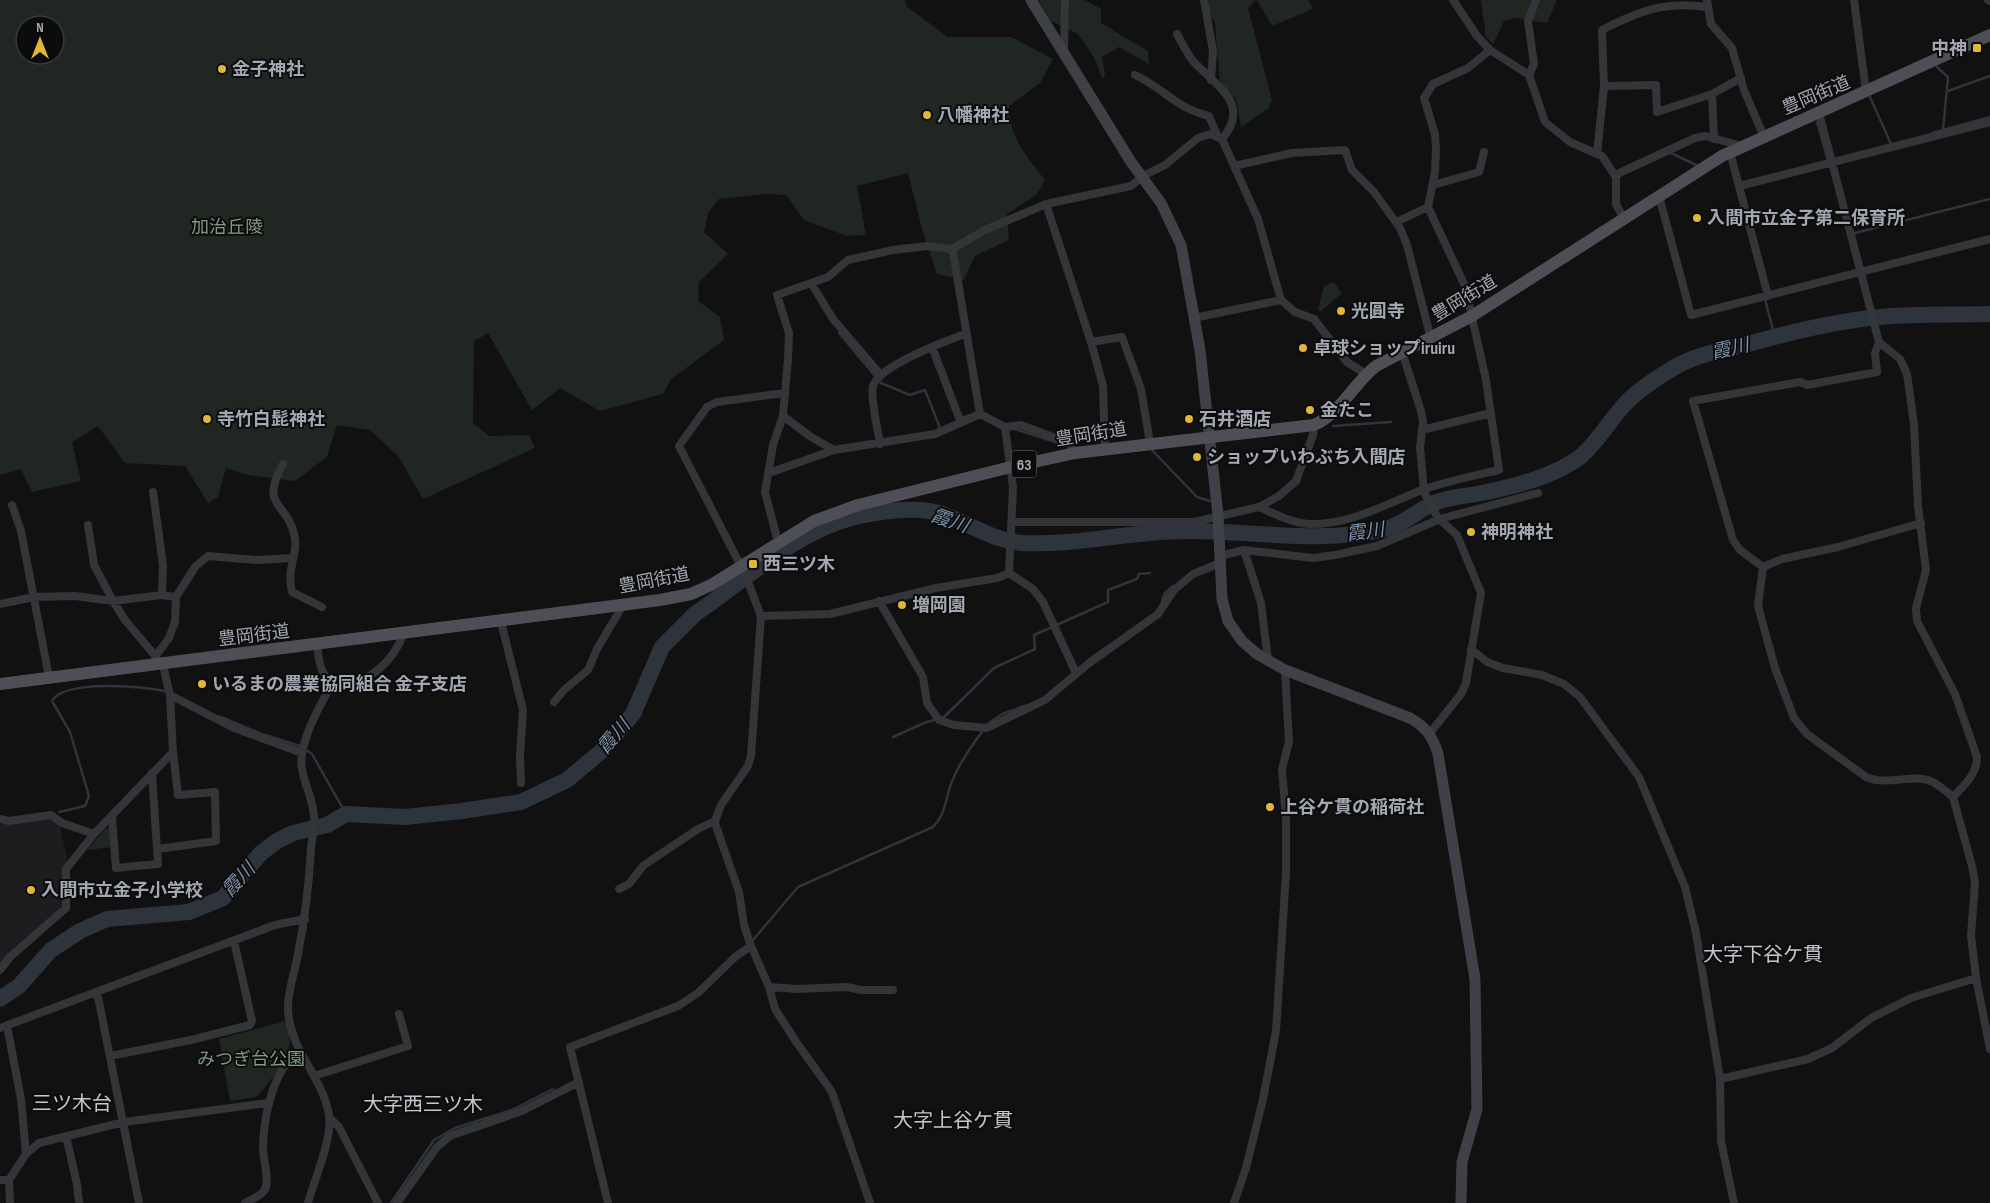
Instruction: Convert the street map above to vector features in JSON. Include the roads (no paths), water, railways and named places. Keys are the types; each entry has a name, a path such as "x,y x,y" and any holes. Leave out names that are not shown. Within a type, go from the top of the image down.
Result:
{"main road":[{"name":"豊岡街道","path":"0,684 159,661 317,645 501,622 691,594 742,570 778,542 814,522 858,505 1011,467 1075,454 1150,443 1314,425 1340,407 1366,374 1402,352 1472,316 1736,149 1990,35"}],"street":[{"path":"1031,0 1131,162 1161,203 1181,244 1194,318 1210,437 1218,518 1222,599 1228,621 1248,648 1285,670 1410,718 1430,733 1438,754 1475,979 1477,1109 1462,1162 1462,1203"},
{"path":"1064,54 1065,0"},
{"path":"1204,0 1213,51 1211,80"},
{"path":"1453,0 1477,36 1490,50 1529,75 1546,122 1570,142 1602,156 1615,175 1616,204 1624,219"},
{"path":"1529,75 1534,64 1528,21 1536,0"},
{"path":"1854,0 1866,92"},
{"path":"1597,154 1604,86 1602,30 1652,4 1707,4 1710,24 1732,48 1741,78 1764,137"},
{"path":"1177,34 1191,59 1224,91 1232,102 1234,110 1232,128 1219,137"},
{"path":"1259,507 1291,520 1308,524 1328,523 1365,513 1424,491 1499,470 1491,413 1465,286 1428,208 1436,149 1435,134 1424,98 1433,84 1468,68 1490,50"},
{"path":"1135,75 1151,82 1170,99 1190,111 1209,116 1258,219 1281,300 1295,312 1314,319 1347,362 1366,374"},
{"path":"1604,86 1656,85 1657,112 1712,94 1741,78"},
{"path":"1712,94 1714,139"},
{"path":"1763,567 1740,550 1733,540 1693,401 1800,382 1807,386 1877,372 1875,353 1878,339 1818,113"},
{"path":"1739,186 1990,122"},
{"path":"778,542 765,492 773,445 783,416 789,333 776,295 828,277 848,260 861,256 928,246 949,249 964,244 985,230 1046,204 1132,186 1142,176 1165,165 1198,138 1210,134 1219,137"},
{"path":"1615,175 1695,138 1705,136 1736,149 1739,186 1768,296"},
{"path":"1234,166 1292,153 1345,150 1352,170 1374,192 1396,222 1407,245 1430,339"},
{"path":"1432,185 1479,172 1484,152"},
{"path":"1659,196 1691,315 1990,239"},
{"path":"1046,204 1091,342 1103,386 1105,449"},
{"path":"1396,222 1428,208"},
{"path":"949,249 953,252 965,334 980,414"},
{"path":"811,283 833,320 880,374"},
{"path":"1194,318 1281,300"},
{"path":"880,444 873,387 880,374 932,347 965,334"},
{"path":"1091,342 1122,337 1141,389 1150,443"},
{"path":"1878,339 1900,359 1907,374 1914,424 1916,477 1926,570 1916,608 1917,621 1955,694 1977,757 1977,767 1971,777 1953,797"},
{"path":"932,347 961,423"},
{"path":"1402,352 1421,411 1422,430 1420,447 1424,491 1439,519 1460,542 1481,593 1466,683 1461,694 1430,733"},
{"path":"619,889 629,884 643,866 698,829 715,821 722,805 748,766 751,756 761,616 742,570 679,446 707,407 717,402 784,393"},
{"path":"1422,430 1491,413"},
{"path":"769,473 834,450 935,434 980,414"},
{"path":"980,414 1005,427 1021,425 1069,444 1075,454"},
{"path":"783,416 811,437 834,450"},
{"path":"1012,522 1194,522 1259,507 1279,496 1296,481 1313,435 1314,425"},
{"path":"1005,427 1011,467 1012,522 1008,559 1009,573"},
{"path":"283,464 273,488 273,498 286,518 296,539 289,579 292,592 322,607"},
{"path":"153,492 162,565 162,595"},
{"path":"879,601 923,677 927,703 939,720 954,725 987,728 1045,700 1076,673 1158,614 1174,590 1192,574 1220,555 1244,550 1313,558 1335,555 1377,546 1439,519 1538,493"},
{"path":"12,506 21,531 49,677"},
{"path":"1763,567 1782,559 1838,547 1920,523"},
{"path":"88,525 94,565 113,601 159,661 170,695 173,752 178,795 215,792 216,841 158,849"},
{"path":"1244,550 1261,603 1268,660"},
{"path":"159,661 175,622 176,597 195,567 208,556 257,560 292,558"},
{"path":"1763,567 1758,606 1794,718 1807,734 1866,777 1876,782 1922,779 1933,782 1953,797 1968,844 1975,883 1971,935 1976,978 1990,1049"},
{"path":"761,616 830,614 936,588 997,578 1009,573"},
{"path":"1009,573 1033,590 1043,602 1076,673"},
{"path":"0,604 34,597 75,596 113,601 162,595 176,597"},
{"path":"554,702 564,690 588,670 597,649 623,605"},
{"path":"501,622 523,710 520,756 521,783"},
{"path":"332,684 352,684 362,681 389,661 398,648 404,633"},
{"path":"317,645 320,669 332,684"},
{"path":"1471,649 1487,662 1503,668 1542,675 1564,684 1580,697 1639,776 1685,887 1696,933 1720,1079 1721,1141 1734,1203"},
{"path":"1234,1203 1246,1168 1263,1099 1276,1032 1286,873 1286,818 1282,769 1289,742 1285,670"},
{"path":"308,1203 326,1140 329,1117 324,1096 299,1052 288,1009 305,919 313,841 314,815 311,796 305,784 301,766 303,750 332,684"},
{"path":"170,695 234,728 303,750"},
{"path":"0,970 10,957 66,908 66,869 94,834 112,818 173,752"},
{"path":"112,818 116,868 158,864 152,773"},
{"path":"0,819 10,821 51,815 62,823 94,834"},
{"path":"715,821 739,892 744,925 780,1018 832,1092 870,1203"},
{"path":"26,1154 20,1099 4,1027 275,925 305,919"},
{"path":"110,1056 191,1040 250,1025 252,1021 234,941"},
{"path":"608,1203 570,1047 678,1006 698,993 734,957 751,946"},
{"path":"1720,1079 1808,1059 1832,1048 1870,1018 1911,998 1976,978"},
{"path":"769,987 797,989 848,987 861,990 894,990"},
{"path":"97,992 139,1203"},
{"path":"314,1076 408,1046 399,1014"},
{"path":"245,1203 264,1191 267,1185 263,1146 268,1103 281,1071 291,1057 299,1052"},
{"path":"397,1203 437,1147 450,1136 522,1111 579,1082"},
{"path":"10,1203 9,1180 26,1154 39,1143 124,1122 268,1103"},
{"path":"329,1117 339,1127 378,1203"},
{"path":"66,1136 77,1184 79,1203"},
{"path":"0,1180 9,1180"}],"waterway":[{"path":"1937,67 1948,77 1943,130"},
{"path":"1948,91 1990,76"},
{"path":"1870,97 1891,144"},
{"path":"1932,133 1990,117"},
{"path":"1817,122 1828,161"},
{"path":"1671,153 1698,166"},
{"path":"1851,234 1990,199"},
{"path":"1765,299 1775,338"},
{"name":"霞川","path":"0,999 19,986 51,950 80,931 107,919 189,912 223,898 261,853 277,841 293,833 327,825 346,814 405,817 521,802 567,780 604,749 633,714 662,647 695,614 771,558 811,534 833,524 855,517 888,511 924,510 945,515 993,536 1012,542 1023,543 1065,542 1169,531 1337,536 1385,529 1404,521 1434,503 1533,480 1569,464 1586,451 1636,393 1693,358 1801,330 1856,320 1904,315 1990,314"},
{"path":"839,333 881,383 910,395 925,390 940,428"},
{"path":"961,418 974,414"},
{"path":"1333,426 1391,422"},
{"path":"1015,429 1071,447"},
{"path":"1151,449 1197,497 1210,501"},
{"path":"893,737 924,723 944,717 994,668 1035,649 1034,635 1108,602 1108,590 1137,579 1139,574 1150,573"},
{"path":"1162,601 1165,593 1173,586"},
{"path":"1087,661 1105,648"},
{"path":"59,812 85,806 89,796 70,732 52,701 60,694 72,689 88,687 125,686 168,692"},
{"path":"989,723 1002,714 1027,705"},
{"path":"221,717 262,734 300,746 312,754 346,814"},
{"path":"753,940 798,887 933,827 943,812 957,770 984,729"},
{"path":"391,1203 434,1140 455,1128 512,1110 553,1089"}],"place":[{"name":"中神","path":"1977,48"},
{"name":"金子神社","path":"222,69"},
{"name":"八幡神社","path":"927,115"},
{"name":"入間市立金子第二保育所","path":"1697,218"},
{"name":"光圓寺","path":"1341,311"},
{"name":"卓球ショップiruiru","path":"1303,348"},
{"name":"金たこ","path":"1310,410"},
{"name":"寺竹白髭神社","path":"207,419"},
{"name":"石井酒店","path":"1189,419"},
{"name":"ショップいわぶち入間店","path":"1197,457"},
{"name":"神明神社","path":"1471,532"},
{"name":"西三ツ木","path":"753,564"},
{"name":"増岡園","path":"902,605"},
{"name":"いるまの農業協同組合 金子支店","path":"202,684"},
{"name":"上谷ケ貫の稲荷社","path":"1270,807"},
{"name":"入間市立金子小学校","path":"31,890"}],"district":[{"name":"大字下谷ケ貫","path":"1763,954"},
{"name":"三ツ木台","path":"72,1103"},
{"name":"大字西三ツ木","path":"423,1104"},
{"name":"大字上谷ケ貫","path":"953,1120"}],"park label":[{"name":"加治丘陵","path":"227,227"},
{"name":"みつぎ台公園","path":"251,1059"}]}
